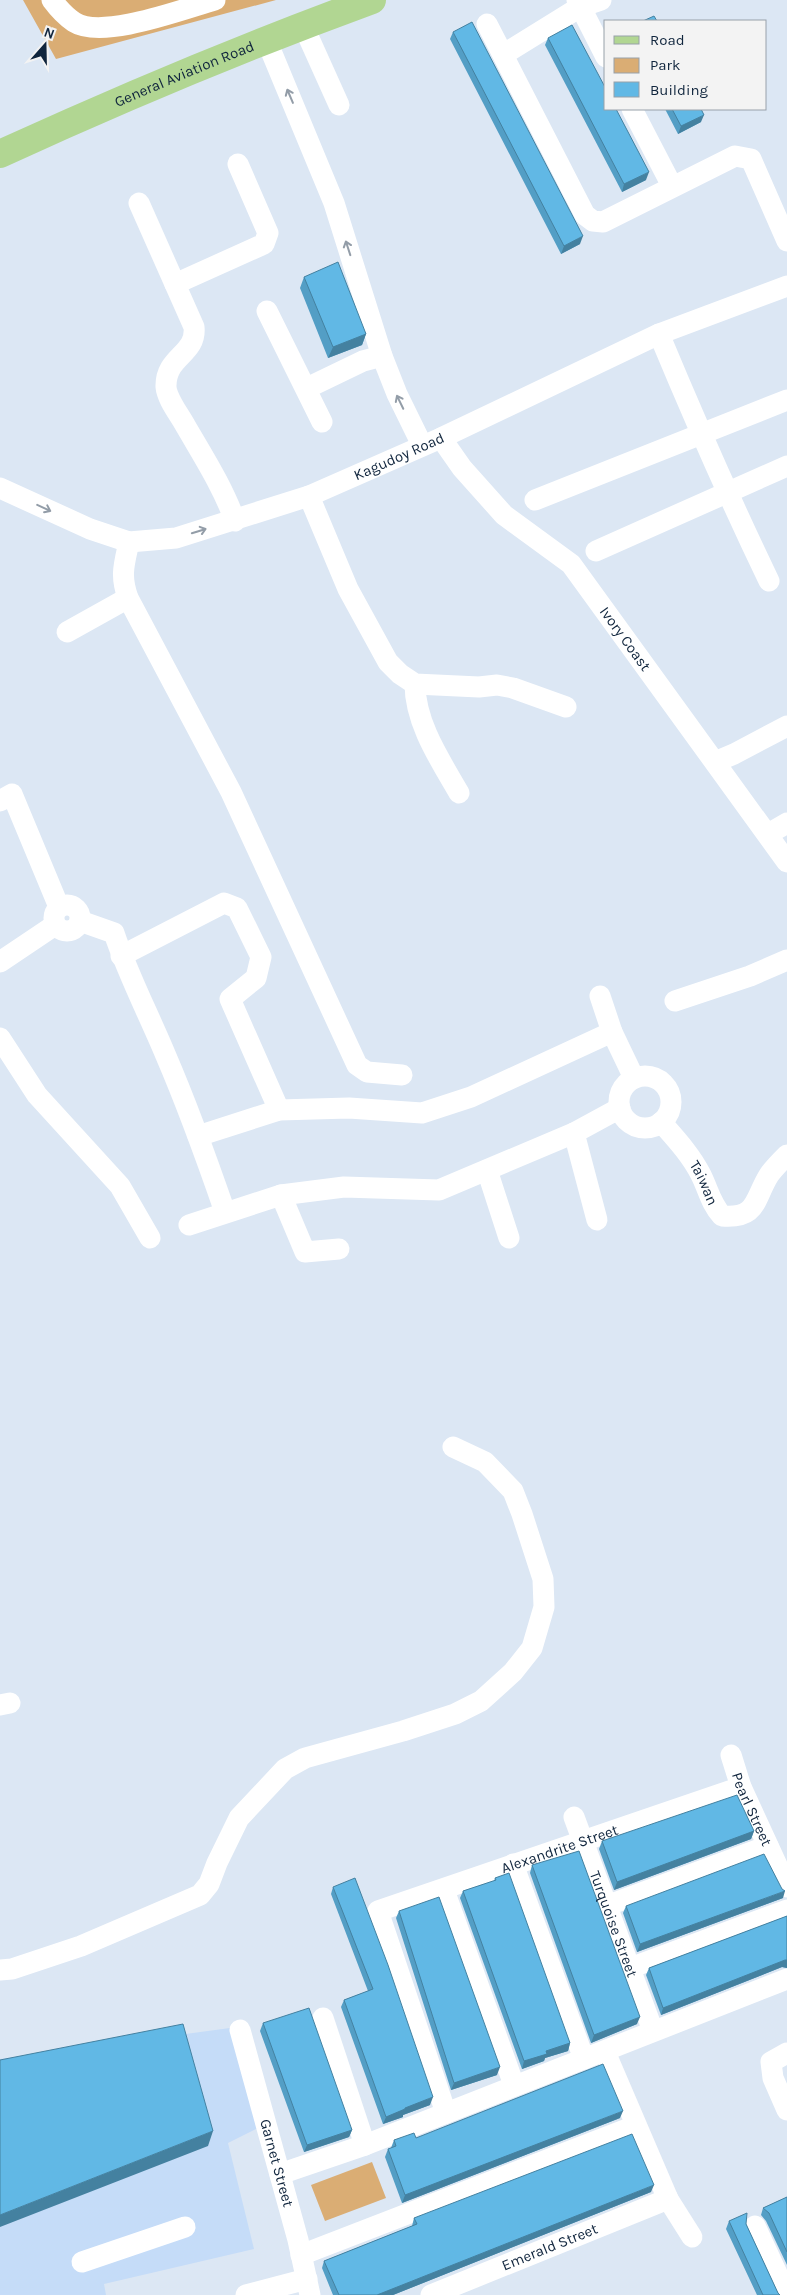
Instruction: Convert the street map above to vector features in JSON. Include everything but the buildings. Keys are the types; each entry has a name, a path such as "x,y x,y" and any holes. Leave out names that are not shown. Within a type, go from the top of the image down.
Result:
{"main road":[{"name":"General Aviation Road","path":"0,154 97,110 266,39 372,0"}],"street":[{"path":"52,0 61,12 74,23 90,28 122,26 215,0"},
{"path":"504,54 579,4 601,0"},
{"path":"579,4 604,53"},
{"path":"487,24 585,215 593,221 603,222 735,156 750,159 787,241"},
{"path":"303,26 339,105"},
{"path":"266,39 334,203 382,356 396,394 422,446"},
{"path":"633,110 672,186"},
{"path":"175,284 264,244 268,239 268,233 238,164"},
{"path":"139,203 194,331 190,348 169,369 167,393 227,498 235,521"},
{"name":"Kagudoy Road","path":"0,488 90,529 129,542 176,538 235,521 309,496 442,438 659,334 787,286"},
{"path":"267,311 307,388 322,422"},
{"path":"659,334 726,492 769,581"},
{"path":"307,388 362,361 382,356"},
{"path":"535,500 787,400"},
{"name":"Ivory Coast","path":"442,438 462,468 504,515 571,564 787,862"},
{"path":"596,551 787,466"},
{"path":"309,496 348,589 388,662 400,674 415,684 479,688 497,685 531,694 566,707"},
{"path":"129,542 122,571 122,581 128,598 232,792 356,1064 367,1072 402,1075"},
{"path":"67,632 128,598"},
{"path":"415,684 415,700 432,744 459,793"},
{"path":"715,762 787,726"},
{"path":"0,801 12,794 57,916"},
{"path":"768,834 787,823"},
{"path":"122,956 224,903 236,908 261,957 256,978 230,999 279,1110"},
{"path":"0,962 57,916 66,905 74,907 79,913 80,921 114,933 198,1136 225,1212"},
{"path":"675,1001 750,976 787,960"},
{"path":"600,996 612,1032 634,1078"},
{"path":"198,1136 279,1110 349,1108 422,1113 471,1098 612,1032"},
{"path":"0,1038 37,1095 120,1186 150,1238"},
{"path":"651,1076 665,1085 671,1100 667,1116 661,1122 645,1127 637,1126 624,1116 620,1108 622,1090 634,1078 651,1076"},
{"path":"189,1225 281,1195 344,1187 439,1190 574,1133 620,1108"},
{"name":"Taiwan","path":"661,1122 692,1158 702,1176 712,1205 722,1216 736,1217 754,1208 770,1175 787,1155"},
{"path":"574,1133 597,1220"},
{"path":"487,1170 508,1238"},
{"path":"281,1195 305,1252 339,1249"},
{"path":"0,1970 12,1969 81,1946 200,1895 209,1884 217,1863 240,1818 285,1770 305,1758 403,1731 455,1714 481,1701 513,1672 532,1648 544,1608 543,1579 513,1491 485,1462 453,1447"},
{"name":"Pearl Street","path":"731,1755 741,1787 787,1887"},
{"name":"Alexandrite Street","path":"446,2113 378,1911 444,1890 581,1840 741,1787"},
{"name":"Turquoise Street","path":"574,1817 653,2030"},
{"path":"606,1906 768,1846"},
{"path":"513,1864 584,2059"},
{"path":"444,1890 514,2085"},
{"path":"630,1968 787,1910"},
{"path":"280,2174 365,2145 514,2085 605,2052 653,2030 787,1979"},
{"path":"323,2018 365,2145"},
{"name":"Garnet Street","path":"240,2030 309,2287"},
{"path":"605,2052 668,2199 692,2237"},
{"path":"787,2053 771,2062 773,2078 787,2110"},
{"path":"301,2255 636,2126"},
{"name":"Emerald Street","path":"432,2295 668,2199"},
{"path":"755,2226 787,2295"},
{"path":"82,2262 184,2227"},
{"path":"246,2295 309,2287"}],"shaded area":[{"path":"230,2028 258,2128 228,2143 254,2249 104,2284 106,2295 0,2295 0,2059"}],"green space":[{"path":"23,0 276,0 56,59"},
{"path":"372,2162 386,2198 325,2221 311,2185"}]}
